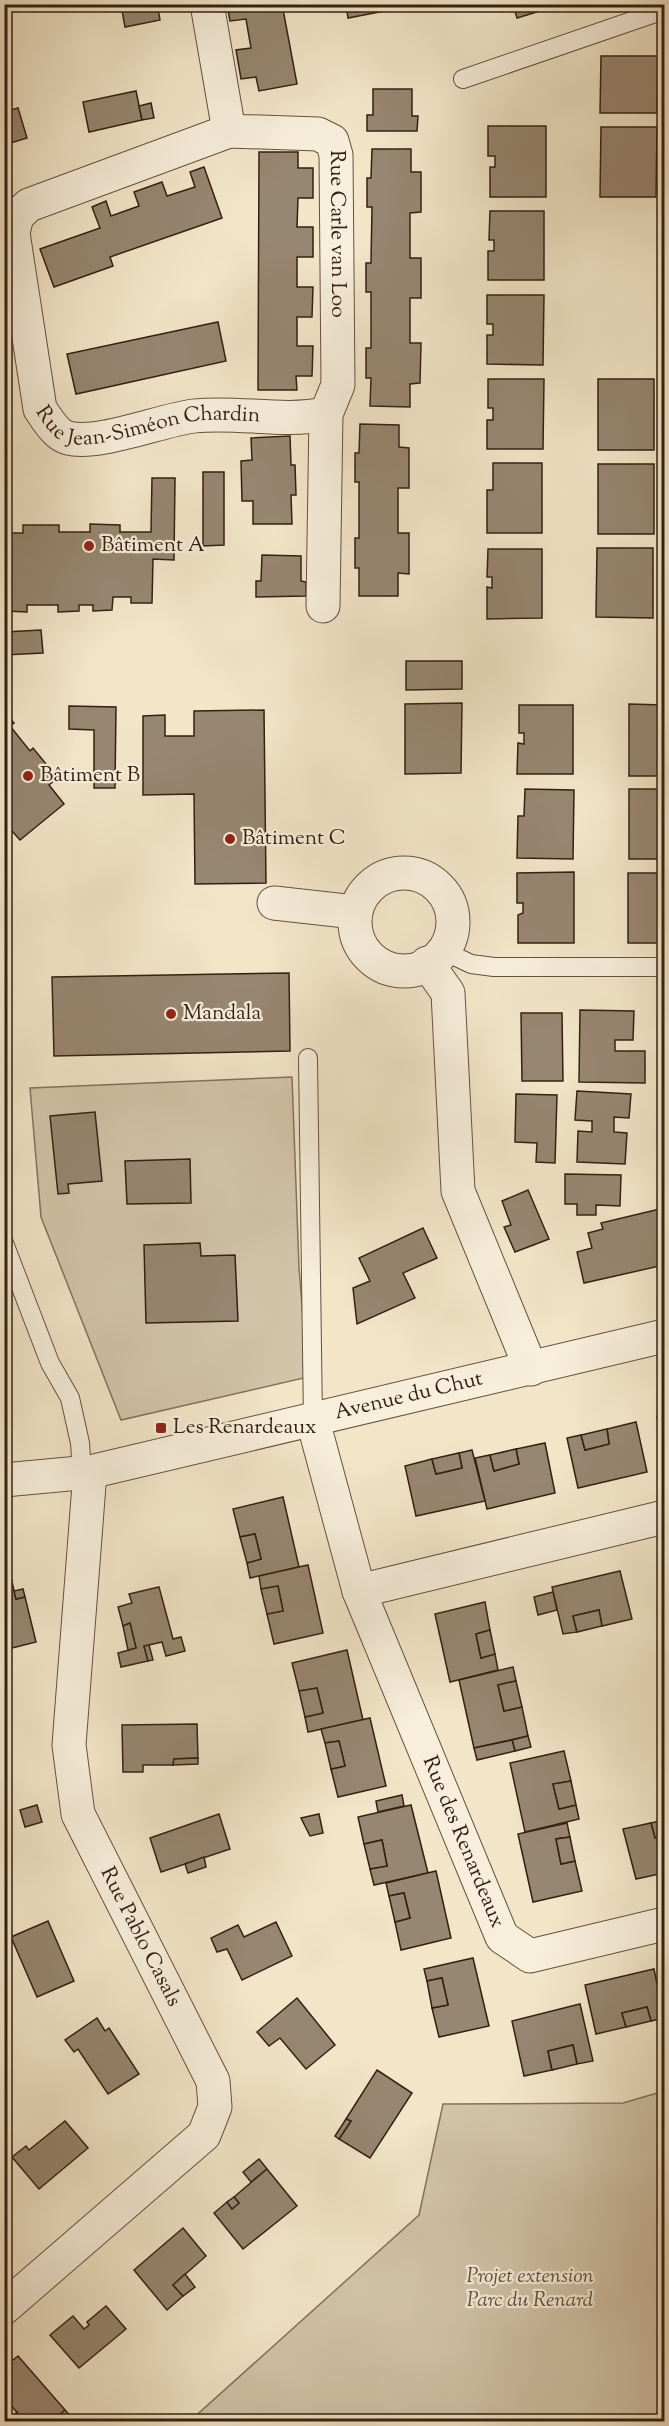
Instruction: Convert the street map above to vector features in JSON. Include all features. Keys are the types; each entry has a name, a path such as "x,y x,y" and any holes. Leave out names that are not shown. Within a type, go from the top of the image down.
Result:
{"street":[{"path":"207,4 230,131"},
{"name":"Rue Carle van Loo","path":"230,131 318,134 332,141 336,155 338,385 326,414"},
{"name":"Rue Jean-Siméon Chardin","path":"230,131 29,204 17,216 13,233 40,409 55,429 67,438 88,439 194,416 302,419 326,414"},
{"path":"323,606 326,414"},
{"path":"401,873 418,874 433,882 445,894 452,909 454,925 450,941 435,957 413,971 397,971 381,967 368,957 359,944 355,928 355,912 361,897 371,885 385,876 401,873"},
{"path":"274,903 355,912"},
{"path":"435,957 448,993 458,1191 531,1369"},
{"name":"Avenue du Chut","path":"4,1480 86,1473 664,1336"},
{"name":"Rue des Renardeaux","path":"313,1421 358,1591 502,1937 530,1956 664,1924"},
{"name":"Rue Pablo Casals","path":"4,2308 204,2135 215,2107 213,2081 78,1814 69,1745 86,1473"},
{"path":"358,1591 664,1517"}],"lane":[{"path":"463,79 664,10"},
{"path":"435,957 494,967 664,967"},
{"path":"308,1058 313,1421"},
{"path":"4,1243 50,1363 70,1398 86,1473"}],"green space":[{"path":"292,1077 299,1268 308,1377 121,1420 41,1217 30,1088"},
{"name":"Projet extension Parc du Renard","path":"664,2091 664,2421 190,2421 419,2215 443,2104 623,2103"}],"building":[{"path":"157,4 160,20 125,27 121,5"},
{"path":"227,4 282,4 297,84 259,91 256,77 241,79 236,50 251,48 246,19 230,21"},
{"path":"346,4 384,4 385,11 348,18"},
{"path":"513,4 538,4 540,11 517,18"},
{"path":"601,56 658,56 657,113 600,113"},
{"path":"373,89 412,89 412,116 418,116 417,131 367,131 367,115 373,115"},
{"path":"136,91 142,120 89,132 83,102"},
{"path":"151,103 154,118 142,120 139,106"},
{"path":"18,108 27,138 4,145 4,112"},
{"path":"488,126 546,126 546,197 490,197 490,167 495,167 495,156 488,156"},
{"path":"601,127 657,127 656,197 600,197"},
{"path":"372,149 411,149 411,172 421,172 421,212 410,213 410,258 421,258 421,298 410,298 410,343 421,343 420,383 410,384 410,407 370,406 371,378 366,378 366,348 371,348 371,292 366,292 366,263 371,263 372,207 367,207 367,178 371,178"},
{"path":"259,152 298,152 298,168 313,168 313,198 298,198 297,227 313,227 313,257 297,257 297,287 313,287 312,317 297,317 297,346 313,346 312,376 296,376 297,390 258,390"},
{"path":"204,167 222,218 110,257 113,266 54,287 40,249 100,228 92,207 106,201 111,216 139,206 134,192 162,182 167,196 195,187 190,172"},
{"path":"490,211 544,211 544,280 488,280 488,251 494,251 494,240 489,240"},
{"path":"487,295 544,295 543,365 487,364 487,335 493,335 493,324 487,324"},
{"path":"4,317 10,347 4,348"},
{"path":"218,322 226,361 76,394 67,354"},
{"path":"488,379 544,379 543,449 487,449 487,420 493,420 493,408 488,408"},
{"path":"598,379 654,379 654,450 598,450"},
{"path":"360,424 399,425 399,447 409,448 409,488 398,488 398,533 409,533 409,574 398,573 398,596 359,596 359,568 355,568 355,538 359,538 359,482 355,482 355,453 359,453"},
{"path":"290,436 291,465 295,465 296,495 291,495 292,524 253,524 253,501 242,501 241,461 252,460 251,438"},
{"path":"493,463 542,463 542,533 487,533 487,490 493,490"},
{"path":"598,464 654,464 654,534 598,534"},
{"path":"203,472 224,472 224,545 203,546"},
{"name":"Bâtiment A","path":"152,478 175,478 174,560 153,559 152,603 131,603 131,597 113,597 112,610 93,611 93,605 79,605 79,611 58,612 58,605 27,605 27,612 5,611 4,533 23,533 23,525 59,525 59,532 90,532 90,524 120,525 120,532 151,532"},
{"path":"597,548 653,548 653,618 596,617"},
{"path":"488,549 542,549 542,618 487,619 487,587 492,588 492,577 487,577"},
{"path":"262,555 301,556 301,581 306,582 306,596 256,597 256,581 261,581"},
{"path":"41,630 43,653 4,655 4,632"},
{"path":"406,661 462,661 462,689 406,690"},
{"path":"462,703 461,773 405,774 405,704"},
{"path":"629,704 664,705 664,776 629,776"},
{"path":"519,705 573,705 573,774 517,774 518,743 524,744 524,733 519,733"},
{"path":"69,706 116,707 115,788 94,788 94,730 69,729"},
{"name":"Bâtiment C","path":"264,710 266,883 195,884 194,794 143,795 143,716 165,715 165,736 194,736 194,711"},
{"name":"Bâtiment B","path":"4,711 14,723 10,726 30,751 33,748 51,770 49,772 55,780 49,785 64,804 20,840 4,822"},
{"path":"525,789 574,790 573,859 517,858 518,816 524,816"},
{"path":"629,789 664,789 664,859 629,859"},
{"path":"574,872 574,943 518,943 518,915 523,913 523,903 517,903 517,873"},
{"path":"628,873 664,873 664,943 628,943"},
{"name":"Mandala","path":"289,973 290,1051 54,1056 52,977"},
{"path":"580,1010 634,1011 633,1040 615,1040 615,1051 645,1051 645,1083 579,1082"},
{"path":"521,1013 562,1013 563,1081 522,1081"},
{"path":"577,1091 631,1094 629,1118 614,1117 614,1132 627,1133 625,1164 577,1162 578,1131 592,1132 592,1121 575,1120"},
{"path":"516,1094 557,1095 555,1163 536,1162 537,1143 515,1142"},
{"path":"95,1112 102,1181 68,1184 69,1193 58,1194 50,1116"},
{"path":"190,1159 191,1203 127,1204 125,1161"},
{"path":"565,1174 621,1175 620,1206 596,1205 596,1215 577,1215 577,1204 565,1204"},
{"path":"528,1190 549,1239 515,1252 504,1227 511,1225 502,1201"},
{"path":"664,1208 664,1265 584,1283 577,1252 592,1248 588,1233 603,1229 601,1223"},
{"path":"423,1228 437,1258 403,1273 415,1298 357,1324 353,1288 370,1281 359,1258"},
{"path":"200,1243 201,1256 235,1255 238,1321 146,1323 144,1245"},
{"path":"664,1415 664,1448 657,1417"},
{"path":"636,1422 647,1472 578,1488 567,1438 581,1435 585,1450 609,1444 607,1429"},
{"path":"607,1429 609,1444 585,1450 581,1435"},
{"path":"545,1443 555,1493 487,1509 475,1458 490,1455 494,1471 519,1464 516,1449"},
{"path":"516,1449 519,1464 494,1471 490,1455"},
{"path":"472,1450 485,1501 416,1516 405,1466 432,1459 436,1474 462,1468 459,1453"},
{"path":"459,1453 462,1468 436,1474 432,1459"},
{"path":"283,1497 299,1567 250,1578 247,1563 261,1559 255,1534 240,1537 233,1509"},
{"path":"255,1534 261,1559 247,1563 240,1537"},
{"path":"308,1565 323,1633 274,1644 267,1614 283,1611 278,1586 261,1589 259,1576"},
{"path":"620,1571 632,1619 602,1626 599,1610 573,1616 577,1632 563,1634 552,1587"},
{"path":"10,1573 16,1599 25,1597 36,1642 4,1650 4,1574"},
{"path":"278,1586 283,1611 267,1614 261,1589"},
{"path":"159,1587 173,1639 181,1637 185,1651 166,1656 162,1642 144,1646 148,1661 121,1667 118,1653 136,1648 130,1623 123,1626 118,1607 132,1603 129,1594"},
{"path":"23,1589 25,1597 16,1599 14,1591"},
{"path":"553,1592 557,1610 538,1615 534,1597"},
{"path":"485,1602 490,1630 476,1634 481,1658 495,1654 498,1670 450,1682 435,1614"},
{"path":"599,1610 602,1626 577,1632 573,1616"},
{"path":"130,1623 136,1648 128,1650 123,1626"},
{"path":"490,1630 495,1654 481,1658 476,1634"},
{"path":"149,1645 153,1660 148,1661 144,1646"},
{"path":"347,1650 363,1720 308,1732 305,1717 323,1713 317,1688 299,1691 292,1663"},
{"path":"513,1667 516,1681 498,1685 504,1711 522,1707 528,1736 474,1748 459,1680"},
{"path":"516,1681 522,1707 504,1711 498,1685"},
{"path":"317,1688 323,1713 305,1717 299,1691"},
{"path":"370,1718 386,1786 338,1797 331,1769 345,1766 339,1741 325,1743 321,1729"},
{"path":"197,1724 198,1758 174,1759 173,1765 143,1765 143,1772 123,1772 122,1725"},
{"path":"528,1736 531,1747 515,1751 512,1740"},
{"path":"512,1740 515,1751 477,1760 474,1748"},
{"path":"339,1741 345,1766 331,1769 325,1743"},
{"path":"564,1751 571,1781 553,1784 559,1809 576,1805 579,1819 525,1832 510,1763"},
{"path":"198,1758 198,1764 173,1765 174,1759"},
{"path":"571,1781 576,1805 559,1809 553,1784"},
{"path":"402,1795 404,1806 378,1812 376,1801"},
{"path":"37,1805 42,1822 25,1827 20,1810"},
{"path":"411,1805 428,1873 374,1885 370,1869 387,1866 382,1840 364,1844 358,1817"},
{"path":"219,1814 230,1849 161,1872 150,1838"},
{"path":"319,1814 323,1833 310,1836 301,1818"},
{"path":"664,1820 664,1836 655,1838 651,1823"},
{"path":"567,1823 570,1837 556,1839 561,1864 575,1861 582,1891 533,1902 518,1834"},
{"path":"651,1823 655,1838 664,1836 664,1873 636,1879 623,1829"},
{"path":"570,1837 575,1861 561,1864 556,1839"},
{"path":"382,1840 387,1866 370,1869 364,1844"},
{"path":"204,1857 206,1867 188,1873 185,1864"},
{"path":"436,1871 451,1938 401,1950 395,1922 410,1918 404,1893 389,1896 386,1883"},
{"path":"404,1893 410,1918 395,1922 389,1896"},
{"path":"48,1921 74,1981 37,1997 11,1937"},
{"path":"276,1922 292,1956 242,1980 227,1949 217,1952 211,1938 238,1925 244,1937"},
{"path":"473,1958 489,2026 439,2037 432,2008 448,2005 442,1978 427,1981 424,1969"},
{"path":"654,1969 664,2018 651,2021 647,2007 622,2013 626,2027 596,2034 585,1985"},
{"path":"442,1978 448,2005 432,2008 427,1981"},
{"path":"664,1980 664,2010 657,1982"},
{"path":"297,1998 335,2045 306,2069 280,2038 269,2046 257,2032"},
{"path":"580,2004 593,2061 577,2064 573,2045 548,2051 552,2070 524,2076 512,2021"},
{"path":"647,2007 651,2021 626,2027 622,2013"},
{"path":"97,2018 105,2031 109,2028 139,2074 108,2094 78,2049 74,2052 65,2040"},
{"path":"573,2045 577,2064 552,2070 548,2051"},
{"path":"377,2070 412,2093 370,2158 339,2139 351,2121 346,2119"},
{"path":"346,2119 351,2121 339,2139 335,2136"},
{"path":"65,2121 88,2148 39,2189 12,2157 26,2146 29,2150"},
{"path":"259,2159 267,2169 251,2182 243,2172"},
{"path":"267,2169 297,2206 243,2249 214,2213 227,2202 232,2209 239,2203 234,2197"},
{"path":"234,2197 239,2203 232,2209 227,2202"},
{"path":"183,2228 206,2256 173,2285 183,2296 167,2310 134,2270"},
{"path":"185,2274 195,2287 183,2296 173,2285"},
{"path":"106,2306 126,2329 79,2368 50,2335 73,2316 84,2329 89,2325 87,2322"},
{"path":"18,2356 65,2410 51,2422 25,2422 4,2397 4,2367"},
{"path":"65,2410 74,2420 51,2422"},
{"path":"17,2412 25,2422 14,2422 11,2418"}],"place":[{"name":"Bâtiment A","path":"89,546"},
{"name":"Bâtiment B","path":"28,776"},
{"name":"Bâtiment C","path":"230,839"},
{"name":"Mandala","path":"171,1014"},
{"name":"Les Renardeaux","path":"161,1428"}]}
